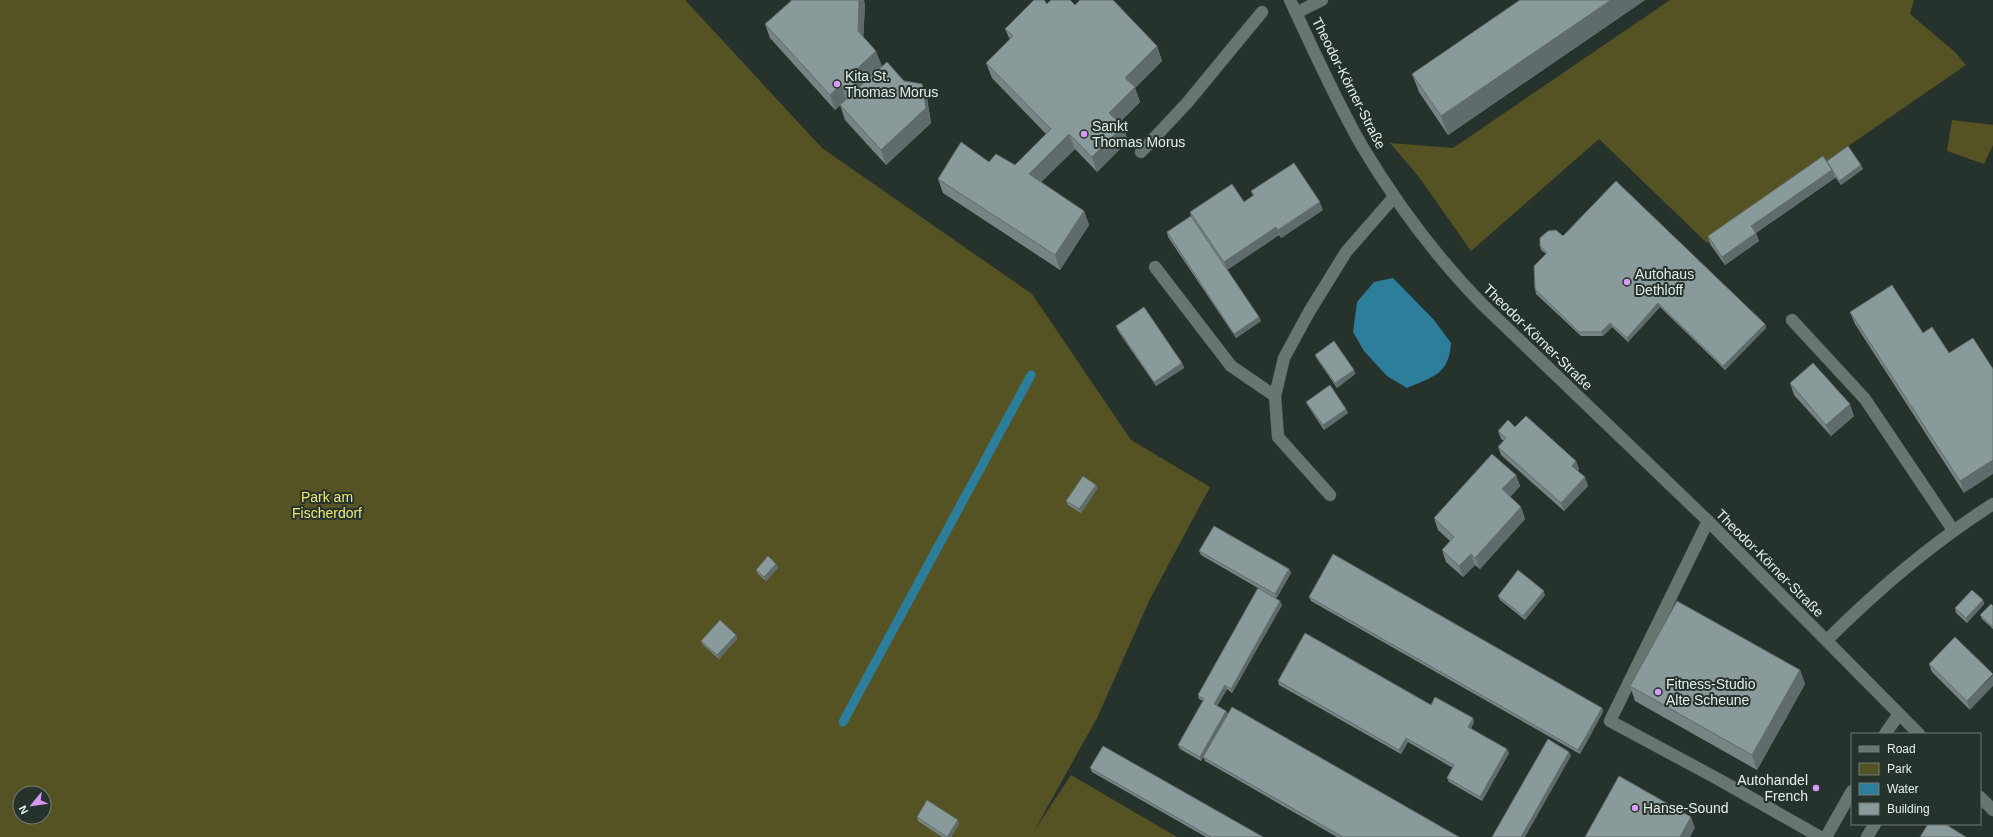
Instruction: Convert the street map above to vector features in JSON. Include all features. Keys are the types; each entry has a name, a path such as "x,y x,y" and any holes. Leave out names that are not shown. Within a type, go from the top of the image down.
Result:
{"street":[{"path":"1293,6 1322,0"},
{"name":"Theodor-Körner-Straße","path":"1293,6 1328,81 1362,146 1394,197 1448,268 1464,286 1708,521 1918,733"},
{"path":"1141,152 1187,103 1262,12"},
{"path":"1330,495 1278,437 1275,396 1284,358 1309,312 1346,252 1394,197"},
{"path":"1155,267 1231,366 1275,396"},
{"path":"1792,320 1865,399 1952,530"},
{"path":"1827,640 1887,582 1952,530 1993,504"},
{"path":"1708,521 1610,720 1820,837"},
{"path":"1886,733 1899,714"},
{"path":"1826,837 1851,793"},
{"path":"1981,798 1993,810"},
{"path":"1867,837 1874,825"}],"green space":[{"name":"Park am Fischerdorf","path":"0,0 685,0 822,148 1032,294 1131,440 1210,487 1149,601 1097,718 1034,831 1071,775 1177,837 0,837"},
{"path":"1670,0 1914,0 1910,14 1955,52 1966,65 1707,243 1599,139 1471,251 1419,177 1390,143 1453,148"},
{"path":"1952,120 1993,125 1993,145 1984,164 1947,151"}],"water":[{"path":"1393,278 1434,320 1451,343 1450,354 1443,368 1431,377 1407,388 1387,376 1364,351 1353,332 1357,302 1374,282"}],"building":[{"name":"Kita St. Thomas Morus","path":"791,0 859,0 858,31 876,51 848,77 858,88 887,62 904,81 922,84 926,108 881,150 840,105 851,95 841,84 830,95 765,24"},
{"name":"Sankt Thomas Morus","path":"1034,0 1044,0 1047,4 1051,0 1070,0 1075,5 1080,0 1113,0 1157,46 1125,78 1135,87 1109,113 1123,126 1092,157 1069,134 1029,174 1084,211 1055,255 938,179 961,142 989,162 996,154 1015,165 1051,129 986,63 1013,36 1005,29"},
{"path":"1520,0 1611,0 1441,116 1412,74"},
{"path":"1848,146 1861,165 1839,181 1827,161"},
{"path":"1823,156 1832,170 1751,226 1756,233 1722,257 1708,236"},
{"path":"1294,163 1320,202 1278,230 1276,227 1224,262 1190,212 1232,184 1244,202 1254,195 1251,191"},
{"name":"Autohaus Dethloff","path":"1616,181 1765,324 1723,366 1658,303 1627,338 1610,323 1601,332 1579,332 1535,289 1534,266 1547,253 1540,246 1540,238 1548,231 1556,230 1563,236"},
{"path":"1191,216 1259,317 1234,334 1167,232"},
{"path":"1892,285 1923,333 1932,327 1949,353 1973,338 1993,369 1993,460 1960,481 1850,312"},
{"path":"1144,307 1182,363 1154,382 1116,326"},
{"path":"1334,341 1354,370 1335,383 1315,355"},
{"path":"1813,363 1850,404 1826,425 1790,383"},
{"path":"1330,385 1346,409 1323,425 1306,402"},
{"path":"1526,416 1576,461 1572,466 1585,477 1561,503 1498,447 1506,438 1498,431 1508,420 1515,427"},
{"path":"1492,454 1516,475 1502,489 1521,507 1475,558 1471,554 1459,566 1442,550 1454,537 1434,518"},
{"path":"1083,476 1096,485 1079,509 1066,501"},
{"path":"1214,526 1289,569 1275,594 1199,551"},
{"path":"1333,554 1602,708 1578,750 1309,597"},
{"path":"768,556 776,564 764,577 756,570"},
{"path":"1518,570 1544,591 1523,616 1498,596"},
{"path":"1258,588 1280,601 1231,689 1225,685 1214,704 1226,711 1200,757 1178,745 1204,699 1198,695"},
{"path":"1972,590 1983,600 1966,618 1955,608"},
{"path":"1677,601 1800,670 1752,755 1630,686"},
{"path":"1991,604 1993,606 1993,627 1980,615"},
{"path":"720,620 736,635 717,655 701,641"},
{"path":"1305,633 1431,705 1435,697 1473,718 1468,727 1507,749 1480,797 1447,778 1454,765 1406,738 1399,750 1278,681"},
{"path":"1955,637 1993,674 1967,701 1929,664"},
{"path":"1232,707 1459,837 1343,837 1203,757"},
{"path":"1548,739 1569,752 1521,837 1492,837"},
{"path":"1103,746 1263,837 1211,837 1090,768"},
{"name":"Hanse-Sound","path":"1619,776 1691,817 1680,837 1585,837"},
{"path":"927,800 958,820 947,837 917,817"},
{"path":"1927,825 1947,825 1966,837 1920,837"}],"waterway":[{"path":"843,722 1031,375"}],"place":[{"name":"Kita St. Thomas Morus","path":"837,84"},
{"name":"Sankt Thomas Morus","path":"1084,134"},
{"name":"Autohaus Dethloff","path":"1627,282"},
{"name":"Fitness-Studio Alte Scheune","path":"1658,692"},
{"name":"Autohandel French","path":"1816,788"},
{"name":"Hanse-Sound","path":"1635,808"}]}
